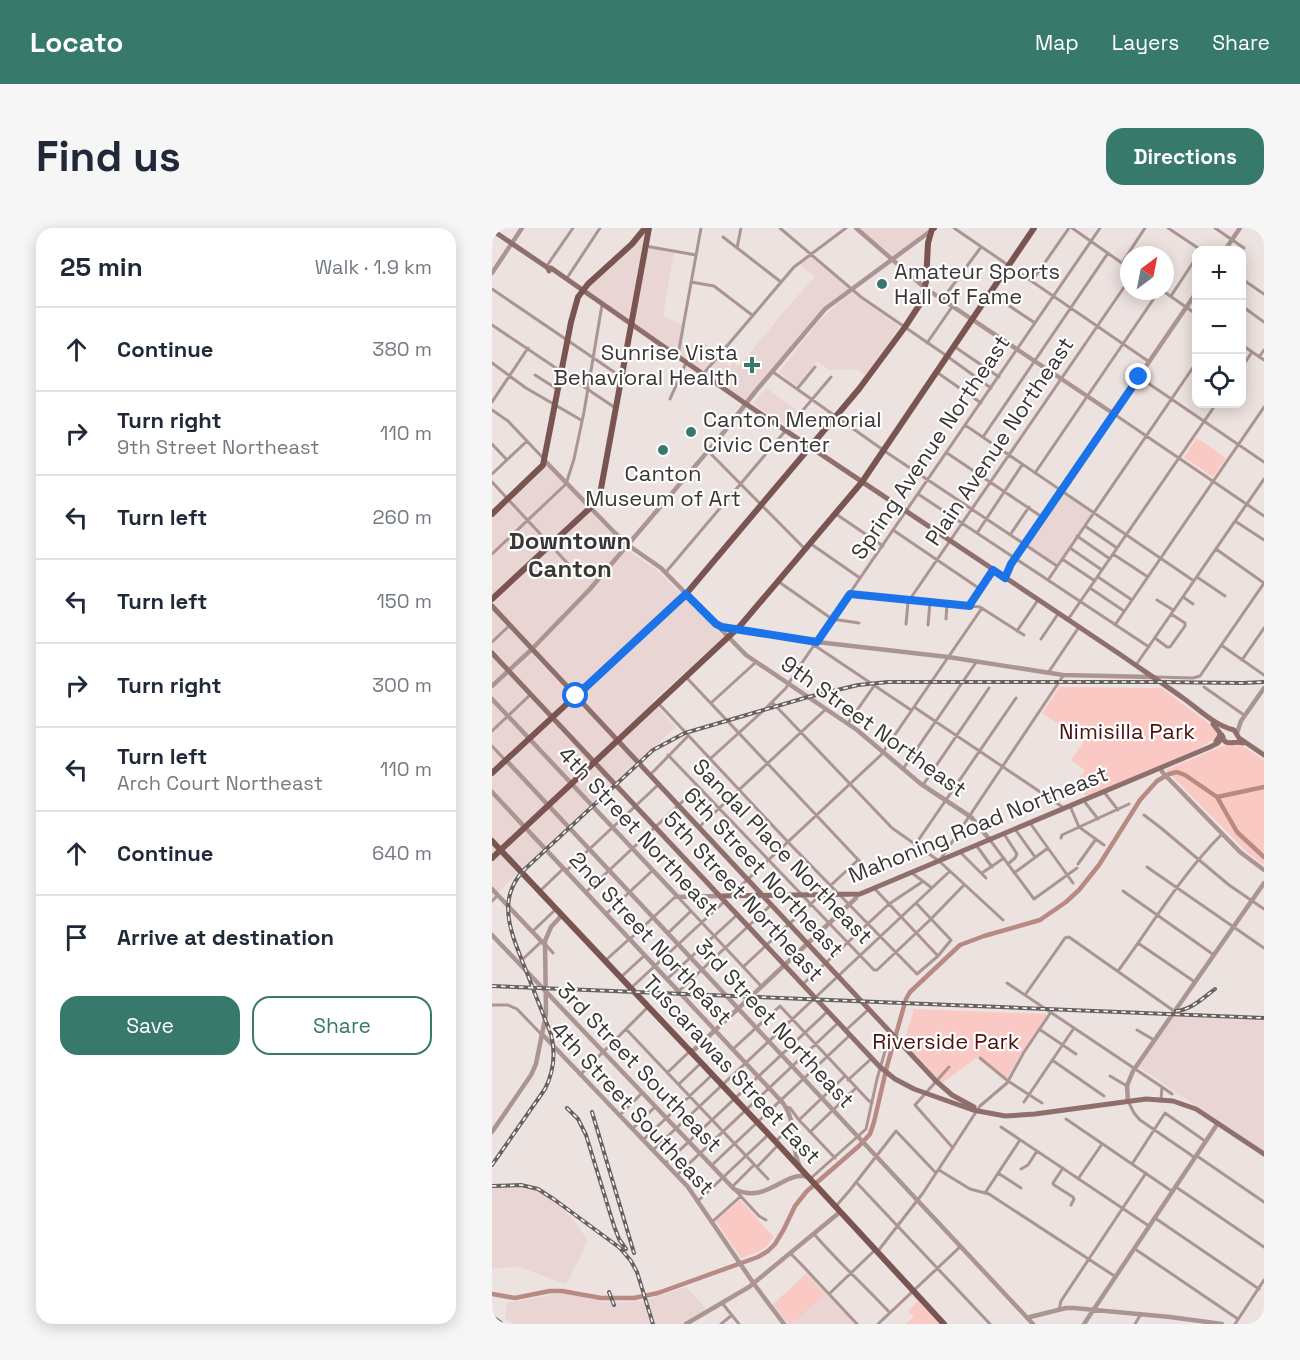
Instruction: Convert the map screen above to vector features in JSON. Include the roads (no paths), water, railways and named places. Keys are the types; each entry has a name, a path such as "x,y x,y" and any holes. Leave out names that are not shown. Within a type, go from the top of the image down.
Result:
{"highway":[{"path":"492,1319 499,1324"}],"main road":[{"path":"492,514 540,469 545,460 567,340 575,304 582,291 632,244 640,231 647,228 601,490 590,508 492,599"},
{"path":"492,858 735,630 778,581 862,482 1034,228"},
{"path":"492,773 686,594 837,417 917,309 925,288 928,269 927,247 933,229"},
{"path":"492,230 574,289 582,291"},
{"path":"547,268 551,268 703,375 1136,665 1264,755"},
{"name":"6th Street Northeast","path":"492,606 936,1081 952,1095 978,1110"},
{"name":"5th Street Northeast","path":"492,652 881,1068 909,1087 978,1110"},
{"path":"1198,752 1215,742 1220,734 1199,710"},
{"path":"1216,723 1230,744 1234,734"},
{"name":"Mahoning Road Northeast","path":"723,899 730,896 857,895 1084,800 1161,771 1218,743 1224,738 1225,731 1234,734"},
{"name":"Tuscarawas Street East","path":"492,841 769,1134 944,1324"},
{"path":"978,1110 1017,1116 1128,1101 1161,1099 1190,1106 1264,1155"}],"street":[{"path":"492,273 522,228"},
{"path":"547,268 573,228"},
{"path":"566,279 600,228"},
{"path":"678,357 701,228"},
{"path":"738,248 741,228"},
{"path":"780,228 851,289 991,388"},
{"path":"703,375 794,267 846,228"},
{"path":"856,228 925,288 1264,516"},
{"path":"954,228 1149,362"},
{"path":"1032,281 1070,228 1120,261"},
{"name":"Spring Avenue Northeast","path":"710,759 789,684 1100,228"},
{"path":"1133,246 1145,228"},
{"path":"1168,228 1195,246"},
{"path":"1215,228 1241,246"},
{"path":"1228,246 1240,228"},
{"path":"492,686 532,649 588,591 822,313 933,229"},
{"path":"723,237 781,282"},
{"path":"645,246 696,255"},
{"path":"942,300 981,247"},
{"path":"983,437 1108,253"},
{"path":"1174,292 1192,265"},
{"path":"692,282 714,286 752,315"},
{"path":"1246,282 1264,294"},
{"path":"492,289 621,377"},
{"path":"990,292 1035,323"},
{"name":"Plain Avenue Northeast","path":"906,624 908,602 1120,293"},
{"path":"1174,298 1192,310"},
{"path":"1035,473 1155,300"},
{"path":"1005,578 1015,558 1192,300"},
{"path":"492,554 564,487 574,459 602,305"},
{"path":"927,343 952,306"},
{"path":"1246,309 1264,322"},
{"path":"492,325 616,408"},
{"path":"954,346 999,377"},
{"path":"492,402 528,348"},
{"path":"1246,348 1264,360"},
{"path":"1259,357 1264,350"},
{"path":"1246,361 1252,352"},
{"path":"492,363 526,388 582,420"},
{"path":"670,399 686,363"},
{"path":"797,389 815,366"},
{"path":"1048,580 1192,370"},
{"path":"773,372 883,450 1057,566"},
{"path":"936,372 981,403"},
{"path":"535,375 558,390"},
{"path":"1139,377 1264,462"},
{"path":"666,572 831,378"},
{"path":"1115,625 1264,407"},
{"path":"1068,620 1213,408"},
{"path":"492,410 505,419 545,460"},
{"path":"965,425 1161,558 1225,596"},
{"path":"492,474 527,441"},
{"path":"492,444 507,460"},
{"path":"708,451 807,546 860,578"},
{"path":"947,453 1043,517"},
{"name":"9th Street Northeast","path":"545,460 628,545 666,572 746,654 848,723 923,785 977,822 1034,899 1067,874"},
{"path":"977,533 1023,464"},
{"path":"492,482 570,566"},
{"path":"1136,665 1263,482"},
{"path":"918,494 1149,647"},
{"path":"1010,535 1029,507"},
{"path":"835,513 883,546"},
{"path":"1235,520 1264,540"},
{"path":"1085,526 1117,548"},
{"path":"893,530 980,589"},
{"path":"1077,536 1110,558"},
{"path":"1070,548 1102,570"},
{"path":"716,624 735,630 815,643 948,657 1063,675 1198,677 1264,583 1216,549"},
{"path":"1113,554 1148,577"},
{"path":"1062,559 1132,600"},
{"path":"970,606 993,570"},
{"path":"778,581 832,619 860,622"},
{"path":"1090,588 1124,611"},
{"path":"850,594 982,608 1024,635"},
{"path":"1183,597 1193,604"},
{"path":"1017,631 1038,600"},
{"path":"1155,638 1170,647 1185,625 1157,600"},
{"path":"928,625 930,602"},
{"path":"946,619 947,604"},
{"path":"730,896 883,752 982,608"},
{"path":"1041,639 1059,614"},
{"path":"492,642 510,625"},
{"path":"1048,673 1079,627"},
{"path":"1242,660 1264,628"},
{"path":"815,643 874,686 936,722 1059,804 1067,807 1079,827 1104,844"},
{"path":"1221,645 1264,675"},
{"path":"903,769 977,661"},
{"path":"711,704 756,662"},
{"path":"939,861 1063,675"},
{"path":"686,676 866,868"},
{"path":"848,723 874,686"},
{"path":"1204,687 1245,715"},
{"path":"923,785 989,688"},
{"path":"1234,734 1264,688"},
{"path":"492,731 531,694"},
{"path":"915,845 1016,698"},
{"name":"4th Street Northeast","path":"492,699 761,986"},
{"path":"772,702 892,828 939,861 1003,920"},
{"path":"658,703 788,842 917,974 938,956 951,940 916,903"},
{"path":"699,827 826,709"},
{"path":"650,775 688,736"},
{"name":"3rd Street Northeast","path":"492,746 961,1246 1027,1322 1033,1324"},
{"name":"Sandal Place Northeast","path":"668,754 874,970 895,952"},
{"path":"1161,771 1244,856 1264,870"},
{"path":"540,891 659,784"},
{"path":"586,892 698,787"},
{"name":"2nd Street Northeast","path":"492,792 786,1107 793,1125 794,1152 803,1172"},
{"path":"1104,792 1118,810"},
{"path":"1084,800 1098,819"},
{"path":"1061,838 1062,835 1129,804"},
{"path":"1144,815 1229,885 1264,909"},
{"path":"1030,823 1073,883"},
{"path":"1015,829 1035,858"},
{"path":"1004,834 1017,854 1008,864"},
{"path":"1118,971 1198,859 1222,834"},
{"path":"1067,874 1077,866 1096,839"},
{"path":"976,845 992,867"},
{"path":"1014,873 1048,848"},
{"path":"960,852 986,878"},
{"path":"982,873 1004,858"},
{"path":"743,967 858,860"},
{"path":"1147,867 1264,948"},
{"path":"606,914 653,870"},
{"path":"653,1150 950,871"},
{"path":"912,873 932,888"},
{"path":"803,984 889,904 922,882"},
{"path":"1264,883 1154,1040 1135,1069 1128,1086 1128,1101 1137,1118 1264,1202"},
{"path":"895,952 964,885"},
{"path":"874,888 938,956"},
{"path":"492,889 553,953"},
{"path":"1123,891 1214,955"},
{"path":"492,901 498,895"},
{"path":"667,1073 785,965 857,895"},
{"path":"605,961 674,898 678,897"},
{"name":"Mahoning Road Northeast","path":"678,897 723,899"},
{"path":"631,988 702,922 723,899"},
{"path":"679,991 772,904"},
{"path":"533,931 556,909"},
{"path":"668,933 691,911"},
{"path":"667,979 737,914"},
{"path":"524,958 543,942 549,930 562,915"},
{"name":"3rd Street Southeast","path":"492,935 759,1216 766,1220"},
{"path":"1025,995 1066,938 1074,940 1174,1011"},
{"path":"492,1132 534,1070 537,1060 546,1010 543,942"},
{"path":"1138,943 1194,982"},
{"path":"621,977 645,955"},
{"path":"1007,983 1172,1094"},
{"name":"4th Street Southeast","path":"492,1005 515,1007 689,1188 753,1284 784,1324"},
{"path":"546,1010 551,1005 558,1006"},
{"path":"580,1075 648,1006"},
{"path":"733,1049 780,1006 872,1103"},
{"path":"711,1165 827,1056 869,1009"},
{"path":"666,1163 828,1010"},
{"path":"829,1294 876,1251 918,1201 982,1103 1008,1081 1051,1012"},
{"path":"677,1175 839,1022"},
{"path":"1024,1102 1074,1028"},
{"path":"626,1029 768,1179"},
{"path":"1039,1029 1076,1054"},
{"path":"1137,1030 1154,1040"},
{"path":"788,1129 733,1188 745,1194 755,1194 796,1177 802,1176 810,1179 859,1137 867,1126 892,1033"},
{"path":"848,1080 872,1058"},
{"path":"980,1058 1008,1081 1042,1103"},
{"path":"1052,1060 1104,1096"},
{"path":"678,1085 701,1063"},
{"path":"950,1067 915,1105 953,1148"},
{"path":"643,1140 712,1075"},
{"path":"799,1119 845,1076"},
{"path":"1110,1076 1128,1086"},
{"path":"1161,1099 1162,1087"},
{"path":"810,1132 856,1088"},
{"path":"620,1115 642,1093"},
{"path":"633,1129 655,1107"},
{"name":"2nd Street Northeast","path":"786,1107 790,1108 835,1158"},
{"path":"1132,1164 1165,1113 1206,1141"},
{"path":"1066,1119 1132,1164 1264,1247"},
{"path":"1085,1324 1218,1123"},
{"path":"1001,1126 1150,1227"},
{"path":"835,1206 896,1131 938,1171 970,1189 985,1193 1116,1277"},
{"path":"698,1201 769,1134"},
{"path":"985,1193 1020,1140"},
{"path":"1078,1179 1102,1144"},
{"path":"1021,1169 1028,1165 1037,1151"},
{"path":"1063,1168 1053,1183 1073,1197 1071,1204"},
{"path":"998,1173 1021,1188"},
{"path":"1059,1310 1061,1301 1146,1173"},
{"path":"856,1182 990,1324"},
{"path":"712,1222 741,1196"},
{"path":"686,1324 693,1322 753,1284 840,1212"},
{"path":"1155,1218 1258,1289"},
{"path":"814,1234 890,1313"},
{"path":"878,1324 961,1246"},
{"path":"1135,1248 1238,1319"},
{"path":"790,1253 857,1324"},
{"path":"1235,1324 1264,1280"},
{"path":"722,1303 739,1324"},
{"path":"1027,1322 1030,1317 1037,1314 1068,1308 1220,1324"},
{"path":"1135,1324 1141,1314"},
{"path":"721,1324 732,1315"},
{"path":"1176,1324 1180,1318"}],"waterway":[{"path":"492,1294 515,1298 562,1291 601,1298 634,1298 658,1293 758,1257 768,1251 775,1244 795,1206 807,1191 870,1134 887,1066 910,992 960,945 1040,920 1066,902 1099,865 1140,800 1157,781 1169,774 1177,772 1185,775 1217,797 1237,832 1264,857"},
{"path":"1217,797 1264,787"}],"railway":[{"path":"492,1165 545,1089 553,1062 551,1034 512,934 509,920 508,907 515,881 525,869 653,750 685,733 808,697 858,685 888,682 1264,682"},
{"path":"492,986 1264,1018"},
{"path":"1176,1011 1192,1006 1215,989"},
{"path":"567,1108 578,1119 586,1135 614,1226 626,1249"},
{"path":"592,1112 634,1253"},
{"path":"492,1186 521,1185 538,1189 620,1248 637,1272 653,1324"},
{"path":"609,1292 614,1305"}],"place":[{"name":"Amateur Sports Hall of Fame","path":"882,284"},
{"name":"Sunrise Vista Behavioral Health","path":"752,365"},
{"name":"Canton Memorial Civic Center","path":"691,432"},
{"name":"Canton Museum of Art","path":"663,450"}],"district":[{"name":"Downtown Canton","path":"570,554"}],"park label":[{"name":"Nimisilla Park","path":"1127,731"},
{"name":"Riverside Park","path":"946,1041"}]}
